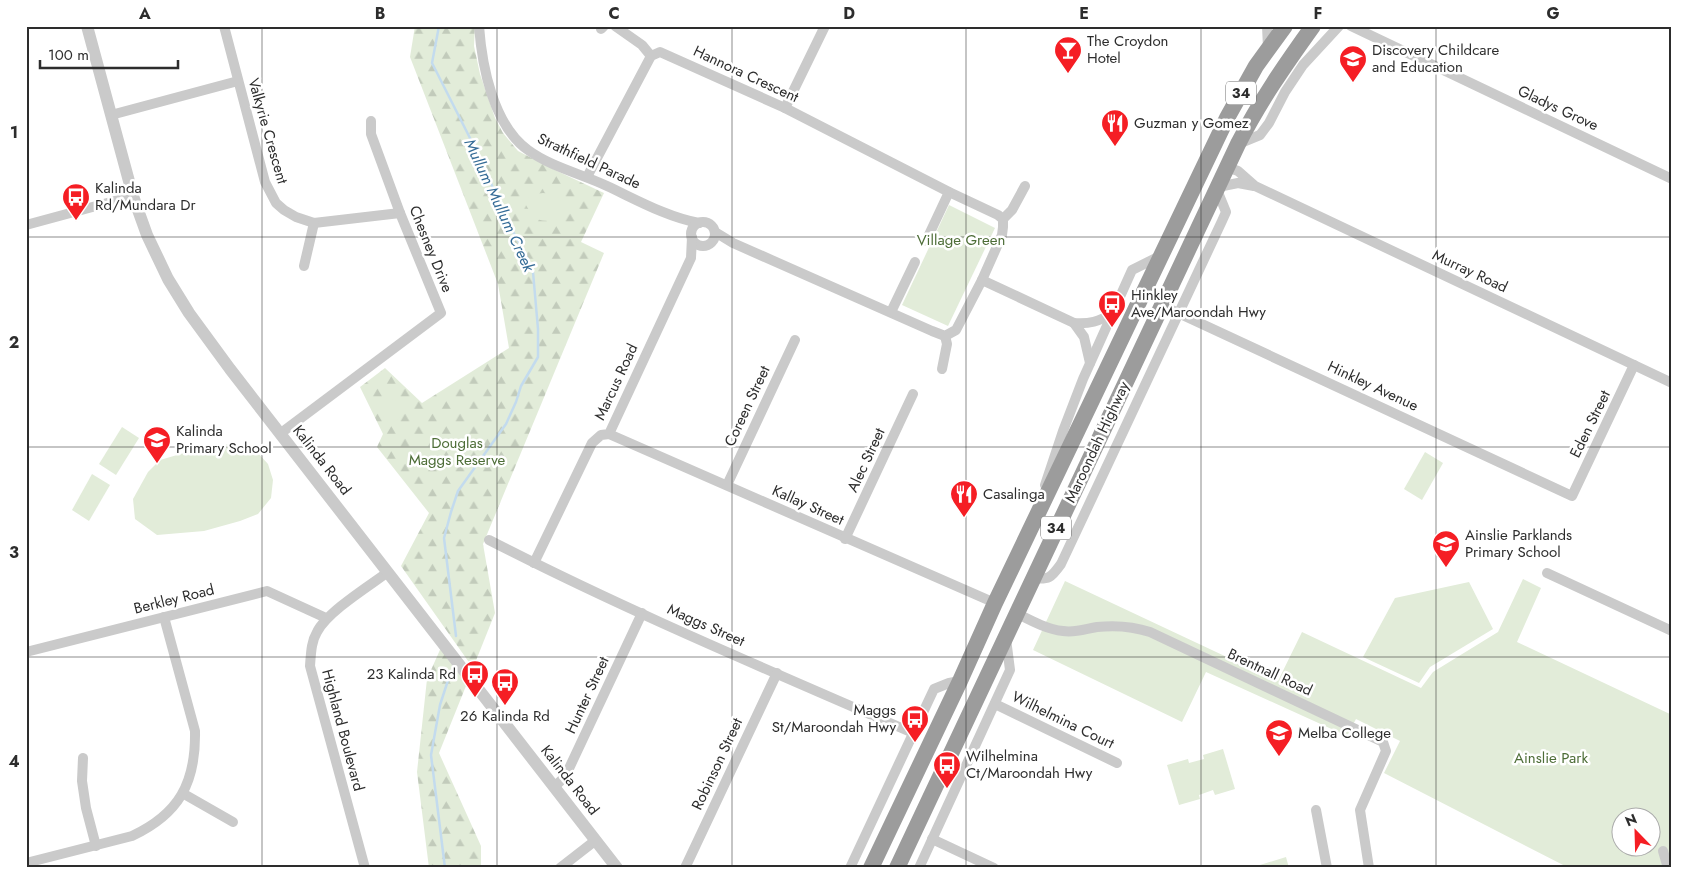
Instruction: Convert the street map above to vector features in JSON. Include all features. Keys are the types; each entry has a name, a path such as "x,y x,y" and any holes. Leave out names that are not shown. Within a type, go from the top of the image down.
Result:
{"highway":[{"name":"Maroondah Highway","path":"871,868 995,603 1227,118 1268,48 1285,26"},
{"name":"Maroondah Highway","path":"897,868 1238,144 1276,77 1313,26"},
{"path":"1205,164 1228,166"},
{"path":"995,603 1016,613"}],"street":[{"name":"Kalinda Road","path":"87,26 133,196 147,235 168,279 189,313 617,868"},
{"name":"Valkyrie Crescent","path":"224,26 265,182 276,203 296,217 314,223 400,213"},
{"name":"Strathfield Parade","path":"479,26 481,54 497,111 509,133 528,150 551,162 680,220 699,223"},
{"path":"587,177 651,56 642,45 615,26"},
{"path":"785,108 825,26"},
{"path":"1268,26 1268,48"},
{"path":"1238,144 1260,135 1269,124 1284,92 1303,64 1339,26"},
{"name":"Gladys Grove","path":"1351,26 1672,179"},
{"name":"Hannora Crescent","path":"651,56 660,52 785,108 1003,219"},
{"path":"111,115 238,81"},
{"name":"Chesney Drive","path":"281,433 441,313 400,213 371,134 371,121"},
{"name":"Murray Road","path":"1228,166 1255,186 1672,383"},
{"name":"Murray Road","path":"1217,188 1238,183 1255,186"},
{"path":"733,243 699,246 693,241 693,228 699,223 707,223 711,225 715,232 733,243 944,336 956,330 982,280 1002,235 1003,219 1012,210 1025,186"},
{"path":"1032,578 1047,579 1061,564 1226,212 1217,188"},
{"path":"926,240 949,192"},
{"path":"26,225 133,196"},
{"name":"Strathfield Parade","path":"680,220 692,236"},
{"path":"304,266 314,223"},
{"path":"708,245 714,239 715,232"},
{"name":"Marcus Road","path":"534,563 592,444 601,435 608,434 691,258 692,236"},
{"name":"Marcus Road","path":"691,258 708,245"},
{"path":"1038,515 1048,474 1090,362 1132,270 1160,256"},
{"path":"891,312 915,262"},
{"path":"982,280 1074,323 1090,324 1112,314"},
{"name":"Hinkley Avenue","path":"1161,305 1572,496"},
{"path":"1074,323 1084,337 1090,362"},
{"path":"942,370 947,344 944,336"},
{"name":"Coreen Street","path":"727,485 795,340"},
{"name":"Eden Street","path":"1572,496 1634,365"},
{"name":"Alec Street","path":"846,539 913,394"},
{"name":"Kallay Street","path":"608,434 995,603"},
{"name":"Maggs Street","path":"489,540 642,613 913,733"},
{"name":"Highland Boulevard","path":"365,868 310,666 311,649 317,632 326,618 388,572"},
{"path":"1547,573 1672,631"},
{"name":"Berkley Road","path":"26,652 267,591 326,618"},
{"name":"Hunter Street","path":"554,786 565,778 642,613"},
{"name":"Brentnall Road","path":"1016,613 1061,631 1078,632 1119,625 1150,632 1383,742 1386,751 1360,810 1369,868"},
{"path":"26,863 132,836 147,829 172,808 184,794 194,765 196,731 164,617"},
{"path":"919,868 1010,670 1006,635"},
{"name":"Robinson Street","path":"685,868 777,673"},
{"path":"850,868 934,689 960,681"},
{"name":"Wilhelmina Court","path":"996,704 1117,763"},
{"path":"83,758 82,781 86,808 96,846"},
{"path":"184,794 233,822"},
{"path":"1316,810 1327,868"},
{"path":"932,839 994,868"},
{"path":"560,868 596,840"},
{"path":"1663,851 1668,868"}],"green space":[{"name":"Douglas Maggs Reserve","path":"415,26 475,26 474,46 480,74 495,118 503,133 518,151 604,193 581,242 604,253 483,544 495,613 473,668 401,566 429,513 377,447 383,434 360,387 385,368 422,403 509,348 498,284 410,57"},
{"path":"543,193 560,199 564,212 559,219 547,221 538,219 531,214 525,203 527,198"},
{"name":"Village Green","path":"949,205 995,228 948,326 902,305"},
{"path":"382,398 399,401 406,409 401,417 388,423 376,405"},
{"path":"122,427 139,438 116,475 99,464"},
{"path":"232,444 257,452 268,464 273,480 271,498 258,514 204,531 157,535 135,519 133,499 148,472 160,460 208,446"},
{"path":"1425,452 1443,463 1422,500 1404,489"},
{"path":"92,474 110,485 89,521 72,510"},
{"name":"Ainslie Park","path":"1523,579 1541,588 1517,642 1672,715 1672,868 1569,868 1384,773 1400,741 1356,719 1347,736 1206,672 1182,722 1033,650 1065,581 1278,681 1302,632 1421,688 1433,672 1498,632"},
{"path":"1469,582 1493,629 1430,667 1419,683 1363,657 1395,598"},
{"path":"443,643 470,676 439,753 481,846 481,868 429,868 417,772 427,679"},
{"path":"1223,749 1235,789 1215,795 1213,790 1199,795 1200,799 1179,805 1167,765 1188,759 1189,763 1204,759 1203,755"},
{"path":"1286,857 1289,868 1250,868"}],"waterway":[{"name":"Mullum Mullum Creek","path":"439,26 432,63 474,146 533,272 538,329 538,357 521,386 506,424 458,491 444,538 456,636"},
{"name":"Mullum Mullum Creek","path":"445,868 431,755 440,705 451,671"}],"place":[{"name":"The Croydon Hotel","path":"1068,74"},
{"name":"Discovery Childcare and Education","path":"1353,83"},
{"name":"Guzman y Gomez","path":"1115,147"},
{"name":"Kalinda Rd/Mundara Dr","path":"76,221"},
{"name":"Hinkley Ave/Maroondah Hwy","path":"1112,328"},
{"name":"Kalinda Primary School","path":"157,464"},
{"name":"Casalinga","path":"964,518"},
{"name":"Ainslie Parklands Primary School","path":"1446,568"},
{"name":"23 Kalinda Rd","path":"475,698"},
{"name":"26 Kalinda Rd","path":"505,706"},
{"name":"Maggs St/Maroondah Hwy","path":"915,743"},
{"name":"Melba College","path":"1279,757"},
{"name":"Wilhelmina Ct/Maroondah Hwy","path":"947,789"}]}
